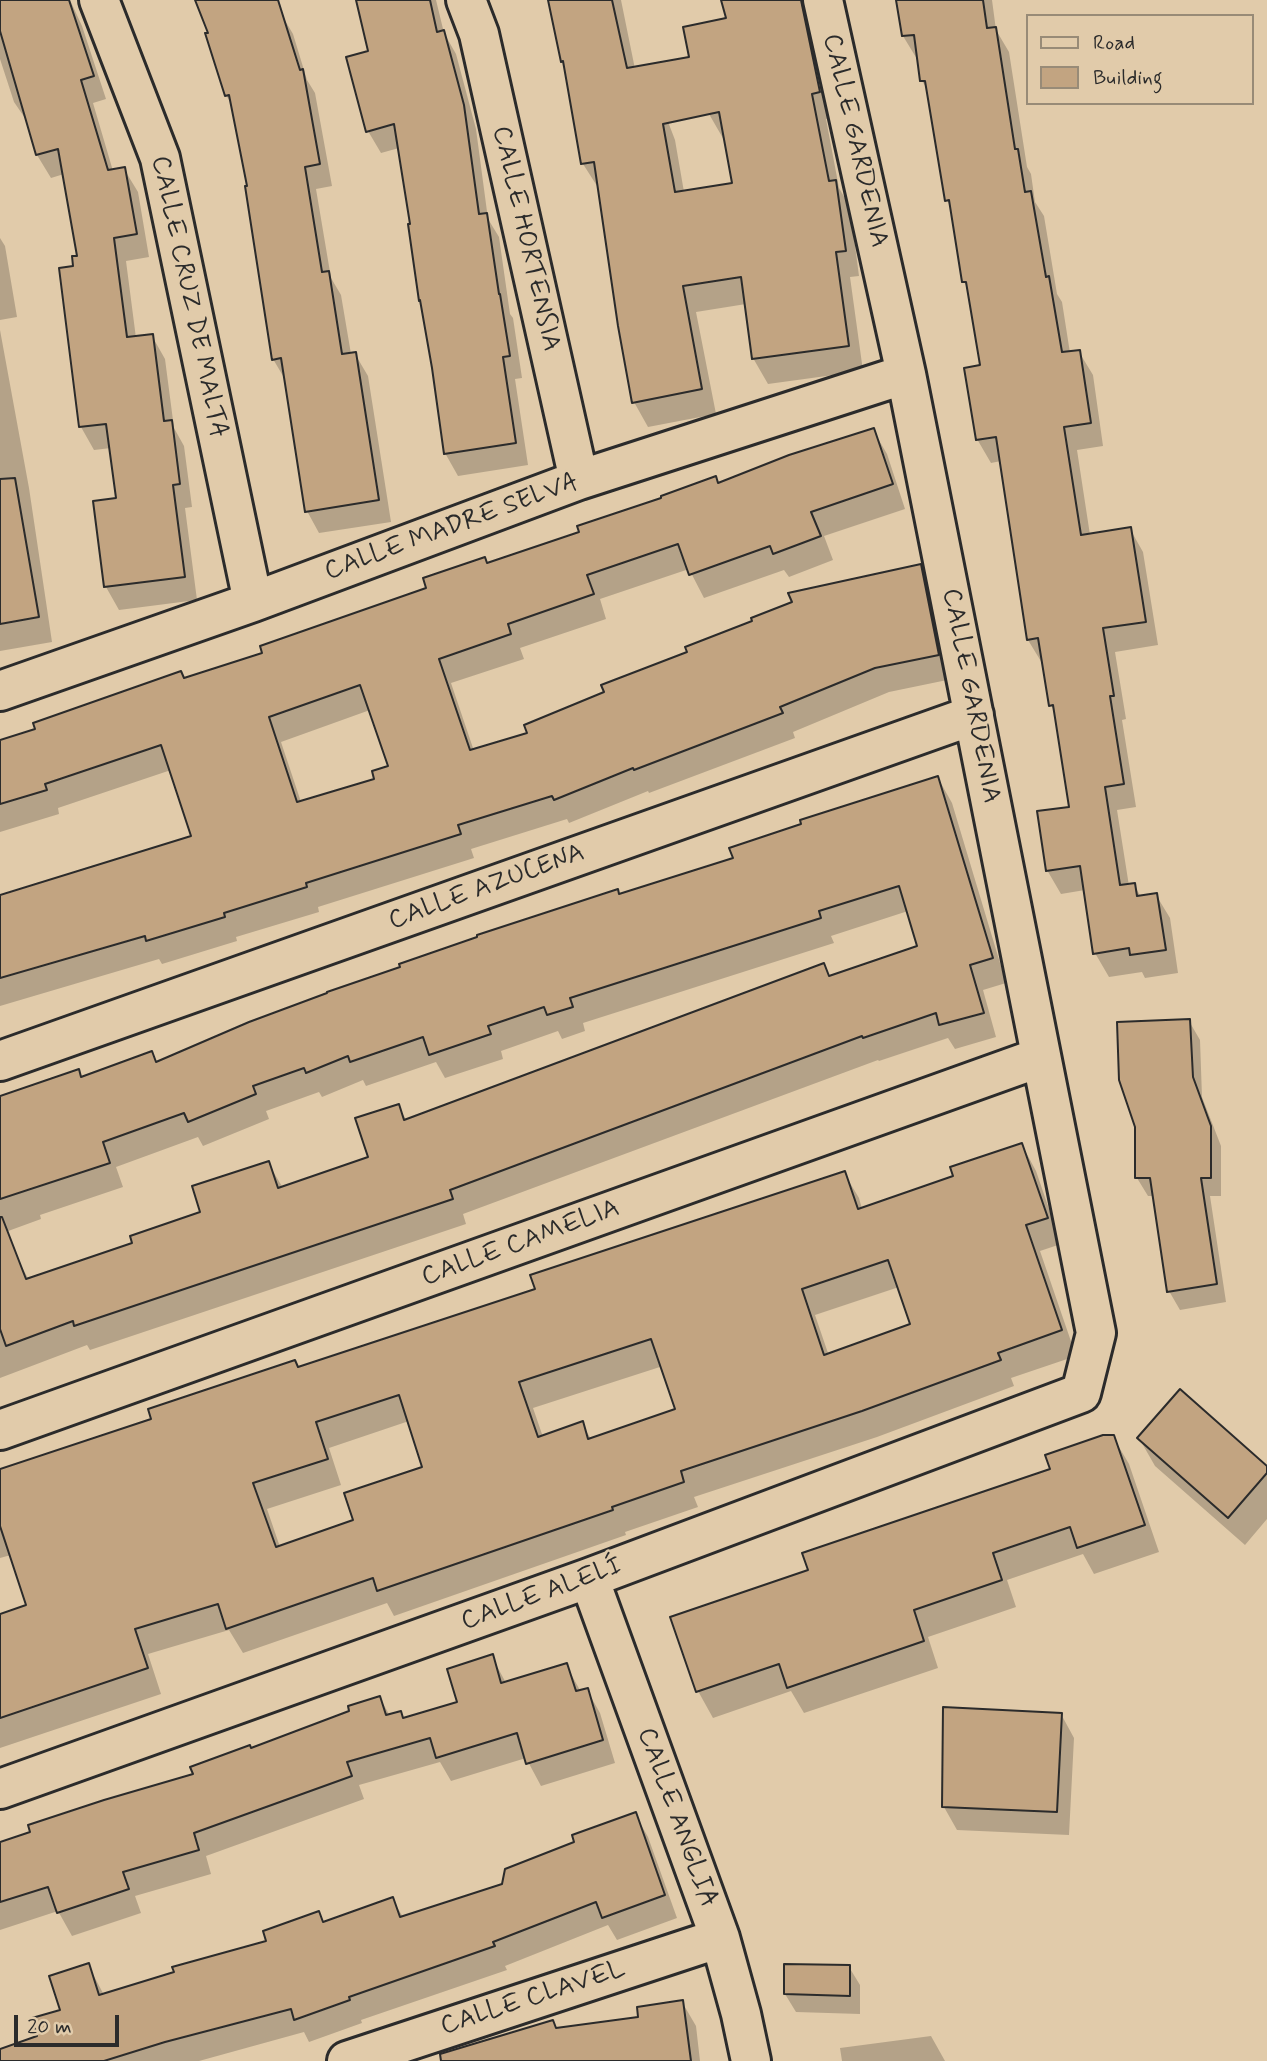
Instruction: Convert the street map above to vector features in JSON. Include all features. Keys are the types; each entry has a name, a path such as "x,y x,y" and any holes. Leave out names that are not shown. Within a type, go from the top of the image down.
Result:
{"street":[{"name":"CALLE CRUZ DE MALTA","path":"99,0 160,158 253,602"},
{"name":"CALLE HORTENSIA","path":"466,0 479,34 579,480"},
{"name":"CALLE GARDENIA","path":"823,0 906,374 1097,1333 1081,1393"},
{"name":"CALLE MADRE SELVA","path":"0,691 253,602 579,480 906,374"},
{"name":"CALLE AZUCENA","path":"0,1061 974,715"},
{"name":"CALLE CAMELIA","path":"0,1430 1041,1057"},
{"name":"CALLE ALELÍ","path":"0,1789 589,1578 1081,1393"},
{"name":"CALLE ANGLIA","path":"589,1578 720,1938 751,2061"},
{"name":"CALLE CLAVEL","path":"347,2061 387,2054 720,1938"}],"building":[{"path":"0,0 69,0 94,76 81,80 108,170 125,167 137,234 114,238 127,337 153,334 164,421 172,420 180,484 173,485 185,577 104,587 93,501 116,498 106,424 79,427 59,268 73,266 72,256 77,256 58,149 36,155 0,31"},
{"path":"195,0 278,0 300,70 303,69 320,164 305,167 322,272 329,271 342,354 356,352 379,500 305,512 281,358 272,360 247,186 229,95 225,96 205,33 208,33"},
{"path":"356,0 430,0 437,32 444,30 464,105 479,214 487,213 510,356 503,357 516,443 444,454 394,124 366,132 346,57 368,51"},
{"path":"548,0 612,0 627,68 689,57 683,27 726,18 721,0 801,0 820,92 812,94 829,181 836,180 846,251 836,252 849,346 752,359 741,277 683,286 702,389 632,403 594,162 581,164 563,61 561,62","holes":["719,112 732,183 675,192 663,124"]},
{"path":"896,0 983,0 987,28 996,27 1015,149 1018,149 1025,192 1031,191 1062,352 1080,350 1091,423 1064,427 1081,535 1131,527 1146,622 1103,628 1114,696 1110,696 1124,784 1105,787 1120,885 1135,883 1137,896 1157,893 1166,950 1130,955 1129,948 1093,954 1080,866 1046,871 1037,811 1069,807 1053,705 1049,706 1038,638 1027,640 996,437 976,440 964,368 980,365 966,282 962,282 925,81 920,81 914,35 902,36"},
{"path":"874,428 893,484 811,512 821,536 773,554 770,546 689,575 678,544 587,575 594,594 508,624 511,634 439,659 470,750 527,733 524,725 604,692 601,685 687,652 685,647 792,602 788,593 921,564 939,655 875,668 780,707 783,713 554,800 552,796 458,825 461,834 306,883 307,887 224,913 225,917 146,941 145,936 0,978 0,895 191,836 161,745 45,784 47,790 0,804 0,740 35,729 33,723 181,671 184,678 262,653 260,646 426,588 423,578 485,557 487,563 579,532 577,526 716,476 718,483 789,455","holes":["360,685 388,766 372,771 374,779 297,802 269,717"]},
{"path":"15,478 39,617 0,624 0,479"},
{"path":"938,776 993,958 970,965 984,1013 939,1025 936,1013 863,1038 862,1036 450,1190 453,1199 74,1326 73,1321 6,1346 0,1329 0,1217 26,1279 132,1243 130,1236 200,1212 192,1186 269,1161 278,1188 368,1157 355,1118 399,1104 404,1120 824,963 829,976 917,946 899,886 819,911 821,918 570,998 573,1007 547,1015 544,1007 488,1026 491,1034 429,1055 423,1037 350,1062 348,1056 306,1073 304,1068 253,1086 256,1094 188,1122 184,1113 103,1142 110,1163 0,1199 0,1096 79,1069 81,1077 152,1051 156,1062 249,1022 400,967 399,964 477,935 618,889 619,894 733,858 729,848 801,824 800,820"},
{"path":"1190,1019 1193,1077 1211,1126 1211,1178 1201,1178 1217,1284 1167,1292 1150,1178 1135,1178 1135,1127 1119,1080 1117,1022"},
{"path":"1022,1143 1048,1218 1026,1225 1062,1330 998,1353 1001,1360 862,1411 681,1471 684,1482 612,1507 613,1510 377,1591 373,1578 226,1629 218,1604 135,1629 148,1668 0,1718 0,1614 26,1605 0,1526 0,1469 151,1419 148,1409 295,1360 298,1367 535,1289 530,1275 845,1171 858,1209 953,1176 950,1167","holes":["888,1260 910,1324 824,1355 802,1289","651,1339 675,1409 588,1439 583,1421 538,1437 519,1382","399,1395 422,1467 344,1493 353,1520 276,1547 253,1483 328,1459 316,1422"]},
{"path":"1180,1389 1267,1466 1267,1473 1228,1518 1137,1438"},
{"path":"1103,1435 1114,1435 1145,1525 1077,1548 1070,1527 993,1553 1002,1580 914,1610 924,1641 787,1688 779,1664 696,1692 670,1617 808,1570 802,1553 1050,1469 1045,1455"},
{"path":"493,1654 501,1683 567,1663 576,1691 588,1688 603,1740 526,1764 517,1733 436,1758 430,1738 347,1762 352,1776 194,1833 199,1850 123,1872 129,1889 57,1913 48,1887 0,1902 0,1842 30,1832 28,1825 193,1774 190,1767 250,1745 251,1748 349,1711 348,1706 380,1696 386,1715 401,1711 403,1718 457,1702 447,1669"},
{"path":"943,1707 1062,1713 1057,1812 942,1807"},
{"path":"636,1812 665,1895 602,1918 596,1902 493,1942 495,1946 349,1997 350,2000 294,2020 291,2009 104,2061 0,2061 0,2049 37,2036 32,2018 60,2010 49,1976 89,1963 99,1995 174,1972 172,1967 266,1941 263,1931 319,1911 323,1922 393,1897 400,1917 502,1884 505,1869 574,1842 572,1835"},
{"path":"784,1964 850,1965 850,1996 784,1994"},
{"path":"683,2000 691,2061 441,2061 440,2054 553,2020 556,2028 638,2017 637,2007"}]}
